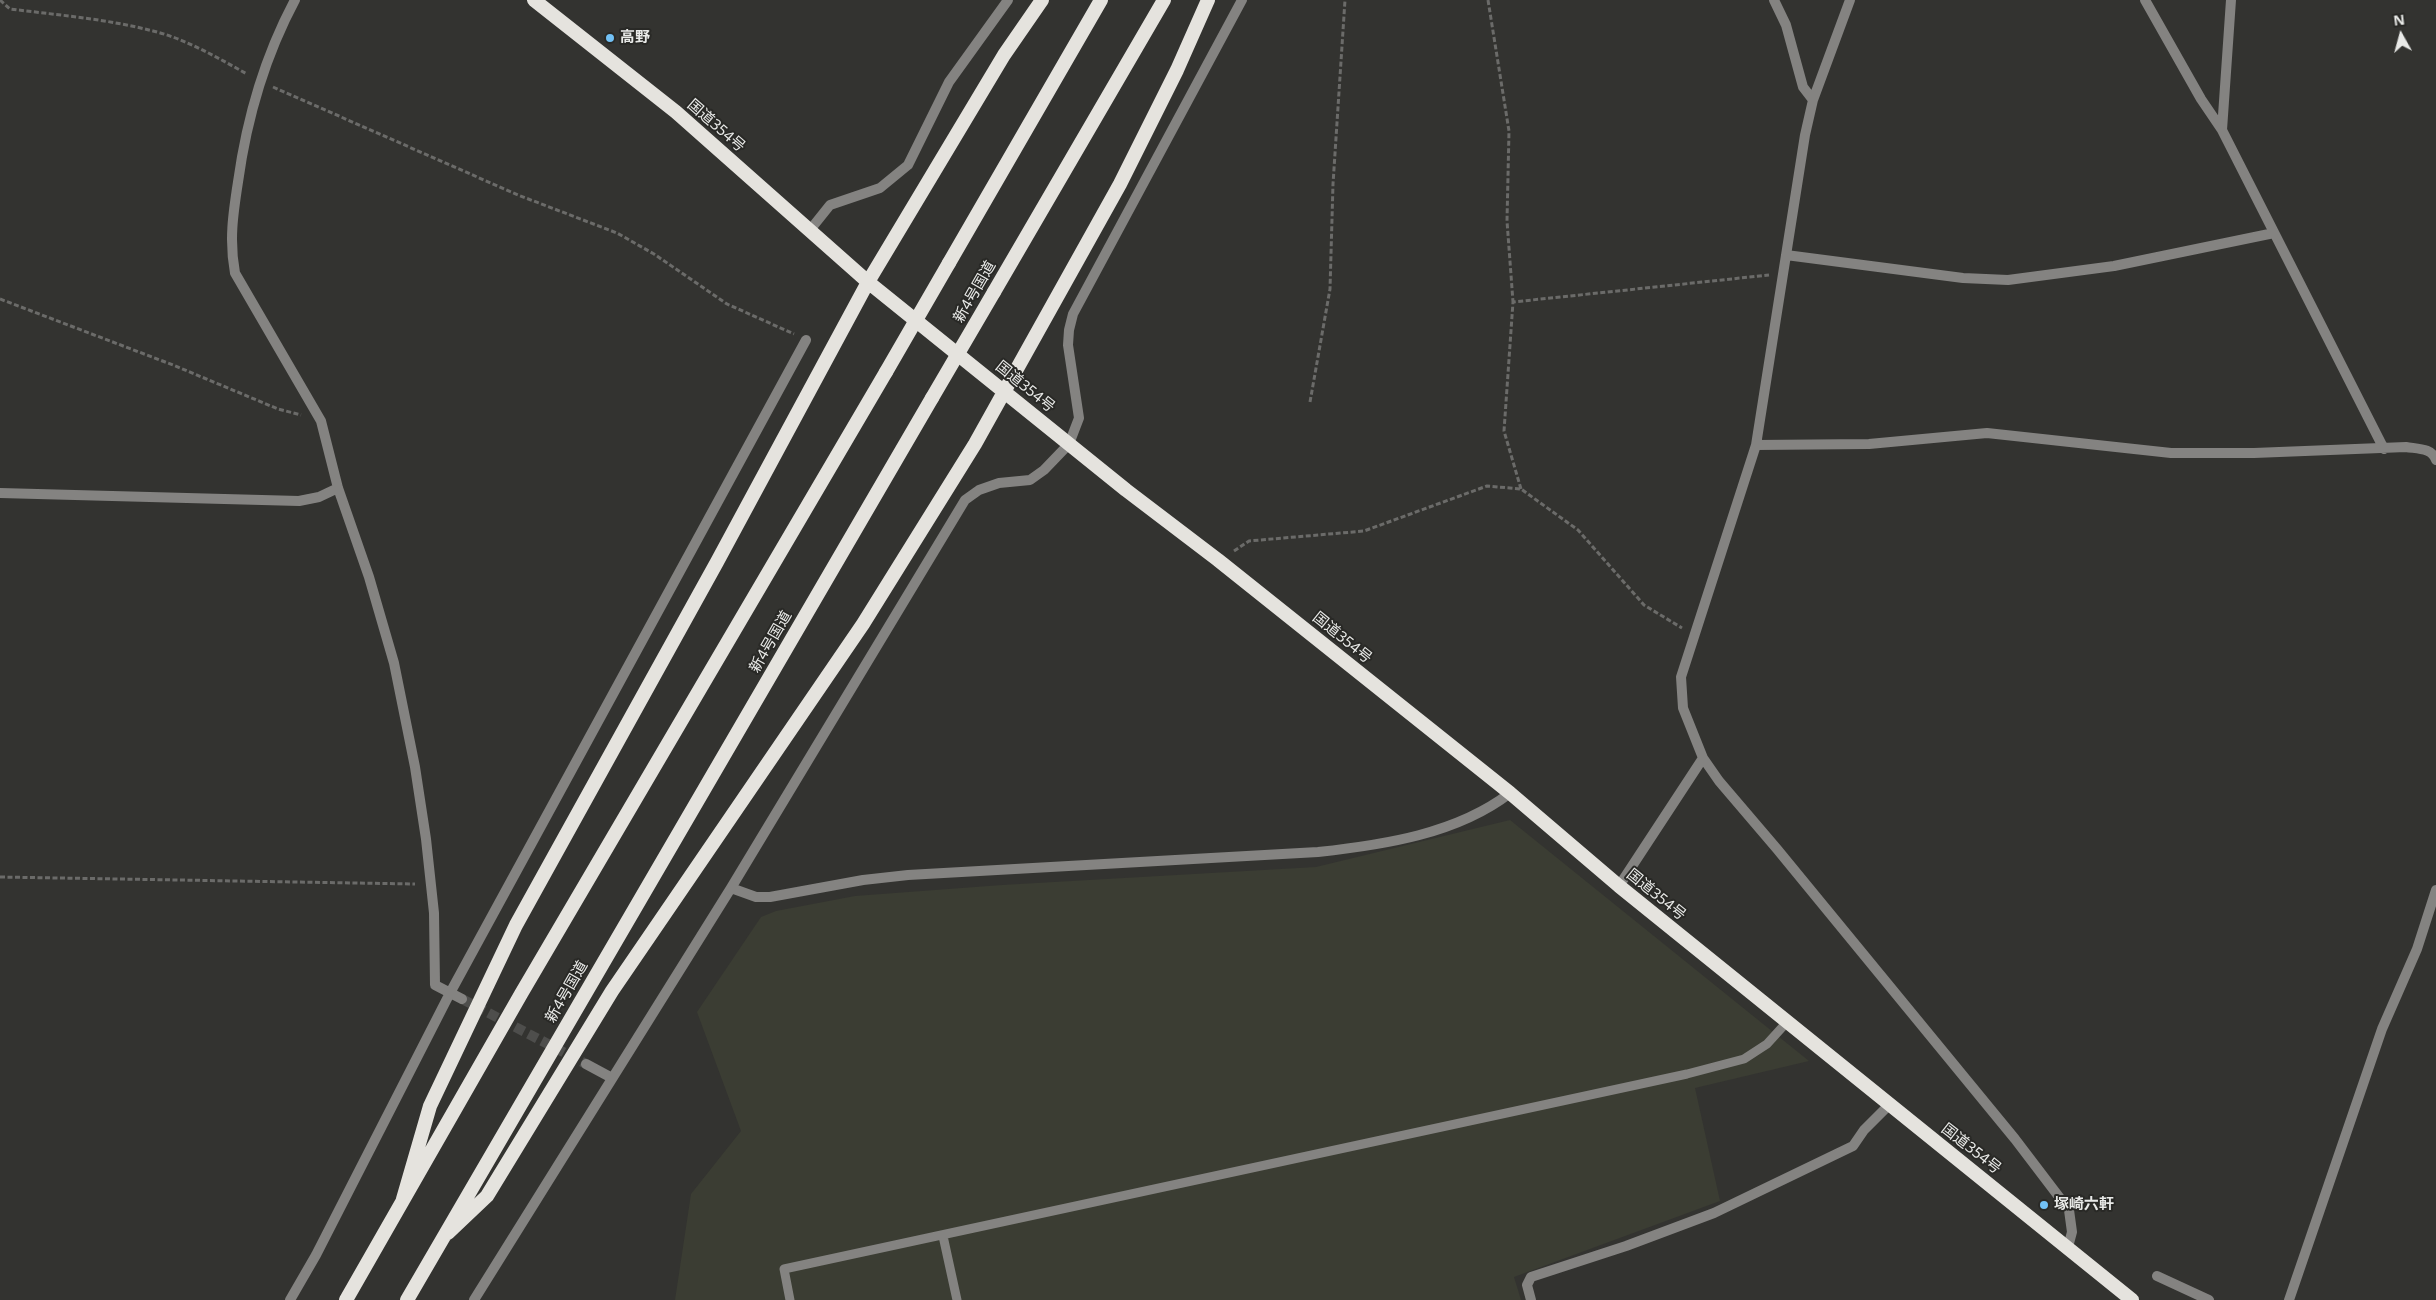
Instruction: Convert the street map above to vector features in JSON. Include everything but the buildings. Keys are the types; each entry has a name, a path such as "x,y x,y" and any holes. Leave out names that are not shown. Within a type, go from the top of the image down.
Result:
{"highway":[{"name":"国道354号","path":"534,0 676,112 868,282 1069,444 1218,560 1510,793 1619,886 2132,1300"},
{"path":"403,1199 430,1106 516,925 718,562 868,282 1004,56 1042,0"},
{"path":"346,1300 403,1199 950,263 1101,0"},
{"name":"新4号国道","path":"407,1300 448,1233 1164,0"},
{"path":"448,1233 487,1196 612,991 863,624 975,444 1120,184 1177,70 1208,0"}],"street":[{"path":"295,0 280,28 259,81 243,142 230,250 235,273 321,421 338,488 369,577 394,663 415,767 431,884 436,985 462,999"},
{"path":"810,230 830,205 880,188 908,165 949,82 1008,0"},
{"path":"474,1300 731,888 965,500 979,490 992,485 1030,480 1044,470 1069,444 1079,418 1068,344 1073,314 1242,0"},
{"path":"1774,0 1786,25 1802,87 1813,100"},
{"path":"1850,0 1813,100 1799,166 1756,445 1681,677 1684,708 1703,758 1719,781 1778,849 2015,1139 2069,1210 2072,1232 2068,1247"},
{"path":"2145,0 2201,99 2222,130 2384,448"},
{"path":"2222,130 2231,0"},
{"path":"1786,255 1963,278 2008,280 2114,266 2274,233"},
{"path":"290,1300 316,1255 450,993 806,340"},
{"path":"1756,445 1869,444 1987,433 2171,453 2254,453 2406,447 2428,450 2435,456 2436,460"},
{"path":"0,493 299,501 319,496 338,488"},
{"path":"1619,886 1703,758"},
{"path":"731,888 756,896 770,897 863,880 908,875 1318,852 1378,846 1436,829 1490,809 1510,793"},
{"path":"2289,1300 2382,1029 2417,949 2436,890"},
{"path":"586,1064 612,1078"},
{"path":"1531,1300 1527,1286 1531,1277 1626,1246 1714,1213 1852,1146 1864,1130 1889,1105"},
{"path":"2157,1276 2209,1300"}],"lane":[{"path":"790,1300 784,1269 1686,1074 1744,1059 1767,1044 1787,1022"},
{"path":"943,1236 956,1300"}],"path":[{"path":"0,0 10,9 113,22 155,31 216,56 259,81 518,195 617,233 654,254 727,304 806,340"},
{"path":"1310,402 1330,289 1333,184 1345,0"},
{"path":"1488,0 1509,131 1507,220 1513,302 1504,431 1521,489"},
{"path":"1513,302 1783,274"},
{"path":"0,299 164,361 278,410 321,421"},
{"path":"1218,560 1249,541 1364,531 1487,486 1521,489 1578,530 1644,605 1682,628 1693,640"},
{"path":"0,877 431,884"}],"shaded area":[{"path":"1510,820 1809,1061 1695,1088 1720,1201 1514,1277 1521,1300 675,1300 691,1194 741,1131 697,1012 761,917 776,911 855,896 1002,885 1316,867"}],"tunnel":[{"path":"462,999 586,1064"}],"place":[{"name":"高野","path":"610,38"},
{"name":"塚崎六軒","path":"2044,1205"}]}
